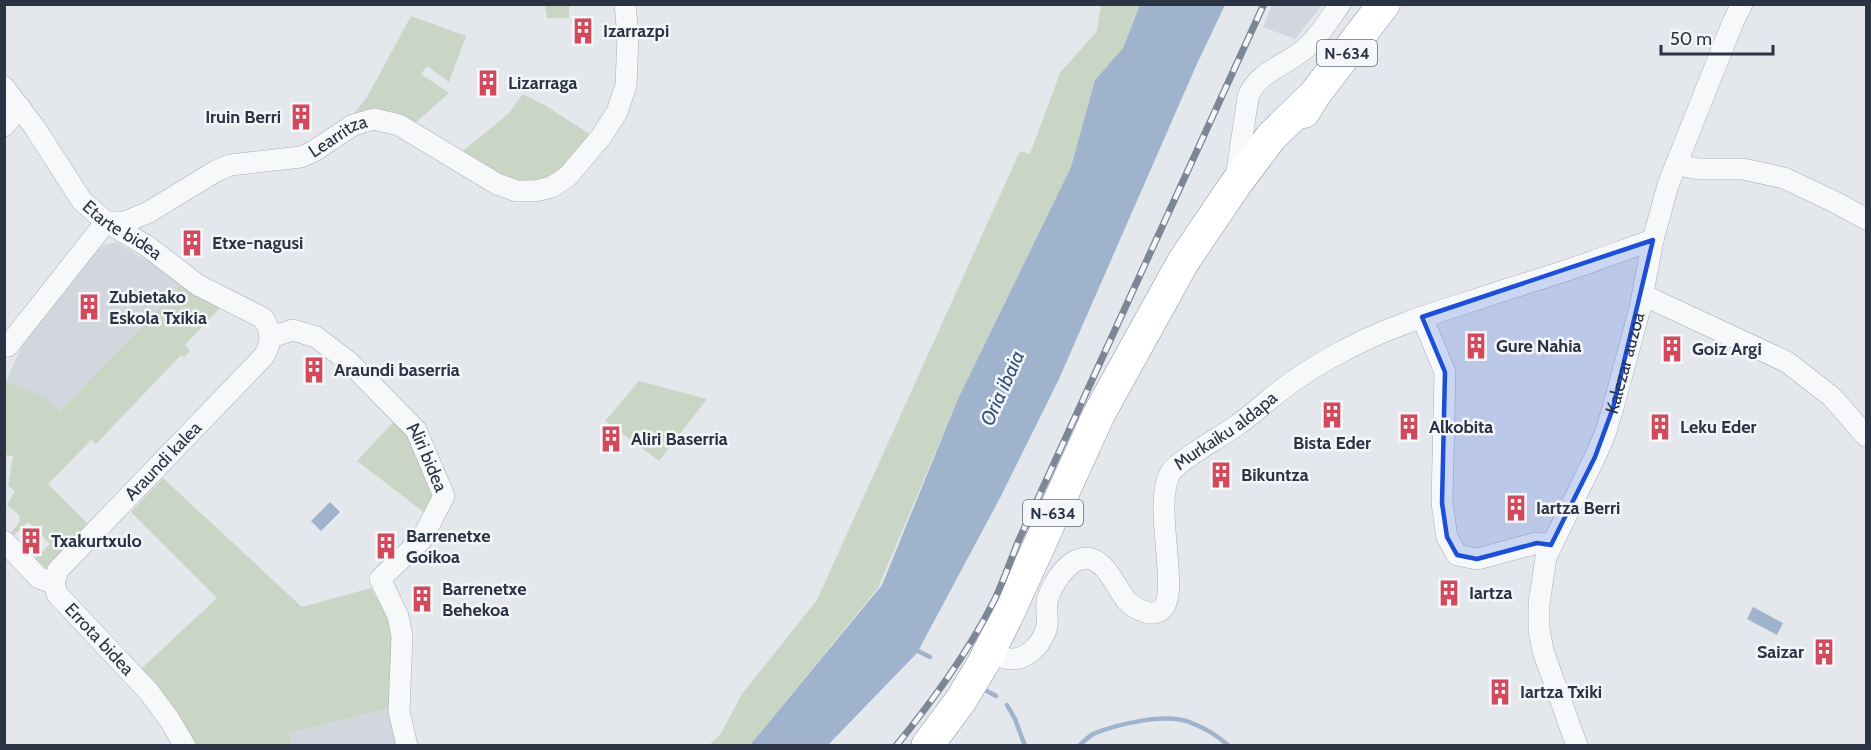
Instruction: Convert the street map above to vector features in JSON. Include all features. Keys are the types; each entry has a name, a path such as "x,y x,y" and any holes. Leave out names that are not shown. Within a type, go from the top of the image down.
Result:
{"highway":[{"name":"N-634","path":"927,746 961,700 989,652 1109,394 1137,346 1267,153 1271,144 1269,119 1315,94 1384,4"}],"street":[{"name":"Learritza","path":"106,222 125,222 149,212 216,171 230,165 301,157 314,151 353,124 374,119 399,125 497,184 517,191 535,191 552,187 568,176 601,137 617,112 626,85 628,36 625,4"},
{"path":"1269,119 1251,90 1269,71 1308,46 1340,4"},
{"name":"Kalezar auzoa","path":"1577,746 1543,651 1539,629 1542,578 1546,557 1605,434 1643,295 1653,240 1677,162 1742,4"},
{"name":"Etarte bidea","path":"4,87 20,107 82,201 106,222 147,246 198,285 263,318 269,327 271,337"},
{"path":"4,126 20,107"},
{"path":"1677,162 1699,169 1743,169 1784,178 1866,219"},
{"path":"8,346 106,222"},
{"name":"Murkaiku aldapa","path":"989,652 1009,660 1024,656 1039,643 1046,630 1047,602 1051,591 1064,571 1078,560 1091,559 1103,566 1134,608 1150,614 1163,609 1169,586 1164,534 1164,493 1167,480 1174,469 1309,370 1348,348 1422,317 1653,240"},
{"path":"1643,295 1787,362 1832,398 1866,436"},
{"path":"1422,317 1445,372 1442,503 1447,537 1457,555 1477,559 1537,543 1551,545"},
{"name":"Aliri bidea","path":"271,337 292,330 316,338 349,362 416,430 444,496 422,538 380,579 398,616 402,636 399,711 407,746"},
{"name":"Araundi kalea","path":"54,583 58,570 264,356 271,337"},
{"name":"Errota bidea","path":"4,541 39,578 54,583 57,594 149,692 185,746"},
{"path":"1558,746 1561,744 1563,729 1568,719"}],"highlighted area":[{"path":"1653,240 1613,408 1595,457 1551,545 1537,543 1477,559 1457,555 1447,537 1442,503 1445,372 1422,317"}],"shaded area":[{"path":"1272,5 1322,5 1295,39 1263,27"},
{"path":"116,242 181,285 60,411 44,398 6,381 22,346 83,261 104,245"},
{"path":"394,707 402,745 292,745 289,733"}],"green space":[{"path":"545,5 569,5 569,18 547,18"},
{"path":"1101,5 1140,5 1123,48 1095,80 1071,167 957,401 878,588 750,745 708,746 720,735 742,694 817,600 1020,151 1030,154 1060,73 1097,31"},
{"path":"411,16 466,36 449,82 427,66 421,74 449,93 414,124 385,107 399,117 350,119 367,97"},
{"path":"523,94 591,135 573,158 543,179 517,180 491,170 463,155 463,151 509,113"},
{"path":"181,285 220,308 185,345 190,351 184,357 181,355 96,444 91,440 48,484 88,524 44,570 34,560 50,544 28,522 12,537 10,534 20,521 19,515 7,505 15,491 8,486 13,456 5,455 4,383 6,381 45,398 60,411"},
{"path":"639,381 707,399 659,461 605,421"},
{"path":"397,418 418,438 437,489 425,513 357,461"},
{"path":"163,478 302,607 371,588 398,634 394,707 289,733 292,745 197,745 157,685 142,668 217,598 131,512"}],"water":[{"name":"Oria ibaia","path":"1140,5 1225,5 1059,379 1001,496 917,653 828,745 750,745 882,585 957,401 1071,167 1095,80 1123,48"},
{"path":"330,502 340,512 321,531 311,521"},
{"path":"1753,607 1783,623 1777,635 1747,619"}],"waterway":[{"path":"914,649 930,657"},
{"path":"987,691 996,696"},
{"path":"1007,705 1025,746"},
{"path":"1079,746 1091,735 1103,730 1154,719 1189,722 1205,729 1229,746"}],"railway":[{"path":"896,746 949,676 994,601 1018,542 1264,4"}],"place":[{"name":"Izarrazpi","path":"583,31"},
{"name":"Lizarraga","path":"488,83"},
{"name":"Iruin Berri","path":"301,117"},
{"name":"Etxe-nagusi","path":"192,243"},
{"name":"Zubietako Eskola Txikia","path":"89,307"},
{"name":"Gure Nahia","path":"1476,346"},
{"name":"Goiz Argi","path":"1672,349"},
{"name":"Araundi baserria","path":"314,370"},
{"name":"Bista Eder","path":"1332,415"},
{"name":"Alkobita","path":"1409,427"},
{"name":"Leku Eder","path":"1660,427"},
{"name":"Aliri Baserria","path":"611,439"},
{"name":"Bikuntza","path":"1221,475"},
{"name":"Iartza Berri","path":"1516,508"},
{"name":"Txakurtxulo","path":"31,541"},
{"name":"Barrenetxe Goikoa","path":"386,546"},
{"name":"Iartza","path":"1449,593"},
{"name":"Barrenetxe Behekoa","path":"422,599"},
{"name":"Saizar","path":"1824,652"},
{"name":"Iartza Txiki","path":"1500,692"}]}
